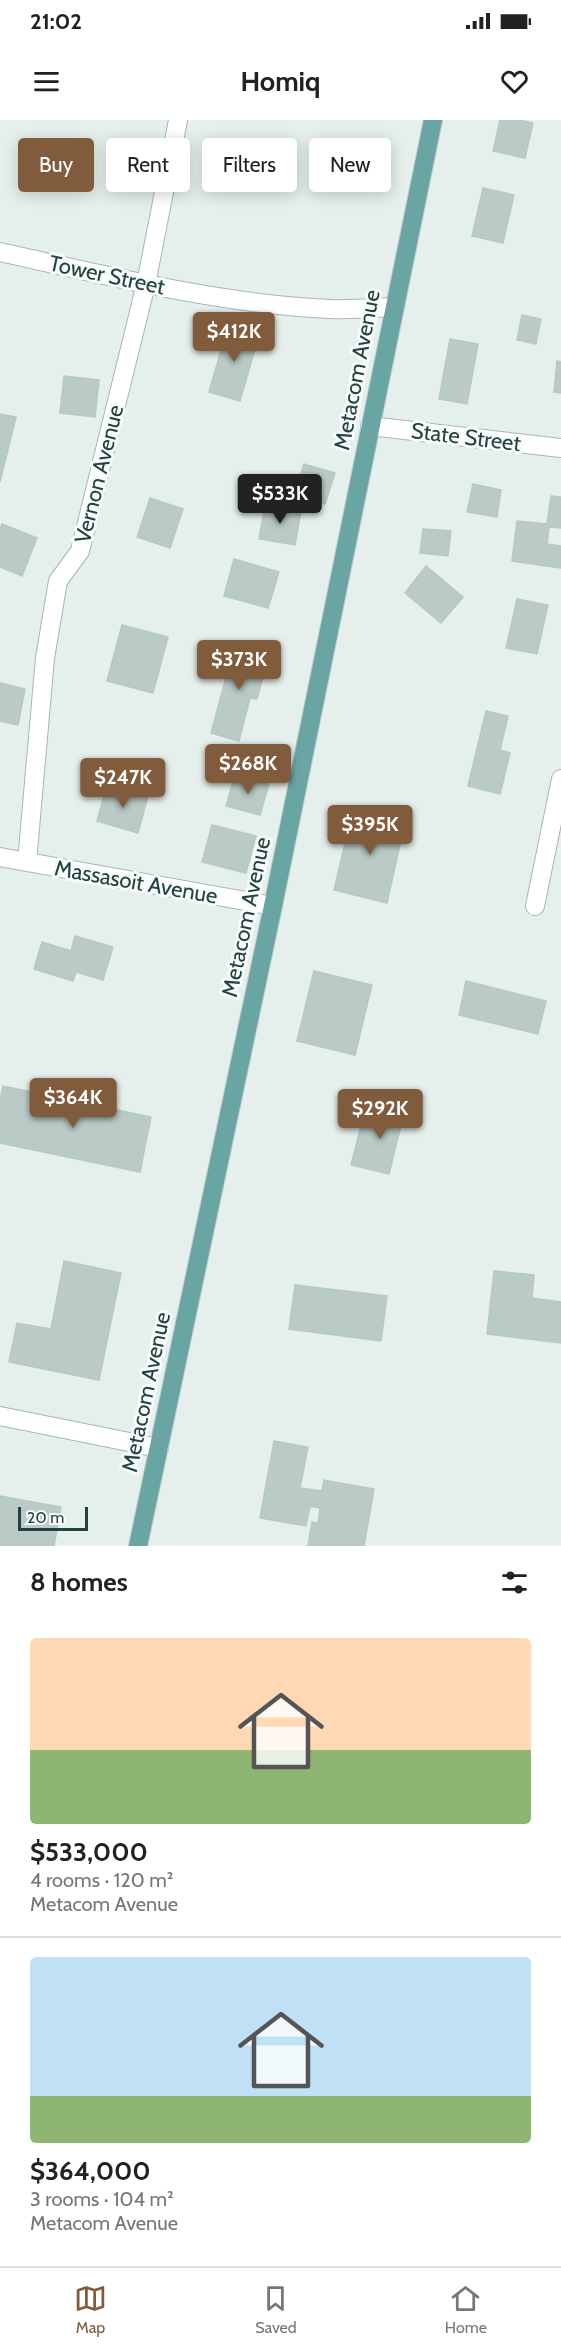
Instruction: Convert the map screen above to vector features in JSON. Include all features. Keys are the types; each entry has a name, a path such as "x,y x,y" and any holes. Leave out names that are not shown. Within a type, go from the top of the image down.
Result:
{"main road":[{"name":"Metacom Avenue","path":"138,1546 273,906 433,120"}],"street":[{"name":"Vernon Avenue","path":"27,862 45,658 58,581 80,551 146,284 178,120"},
{"name":"Tower Street","path":"0,252 146,284 261,303 332,309 394,307"},
{"name":"State Street","path":"370,426 561,448"},
{"path":"536,906 561,778"},
{"name":"Massasoit Avenue","path":"0,857 273,906"},
{"path":"0,1416 159,1448"}],"building":[{"path":"500,120 520,120 533,123 525,158 493,151"},
{"path":"483,188 514,195 503,243 472,236"},
{"path":"522,315 541,319 536,344 517,340"},
{"path":"228,326 259,335 240,401 209,392"},
{"path":"450,339 478,344 467,404 439,399"},
{"path":"557,361 561,362 561,393 554,392"},
{"path":"64,376 99,380 95,417 60,413"},
{"path":"0,414 16,417 0,482"},
{"path":"304,464 335,473 325,504 295,494"},
{"path":"473,484 501,490 497,517 467,512"},
{"path":"551,496 561,497 561,528 549,527 547,544 561,546 561,568 512,561 517,521 547,524"},
{"path":"150,498 183,509 170,548 137,537"},
{"path":"265,505 301,511 295,545 259,539"},
{"path":"2,524 37,538 22,576 0,567"},
{"path":"423,529 451,531 448,556 420,553"},
{"path":"234,559 279,572 268,608 224,596"},
{"path":"426,566 463,597 441,623 405,593"},
{"path":"517,599 548,605 537,654 506,648"},
{"path":"122,625 168,637 153,693 107,681"},
{"path":"235,644 269,654 257,699 250,698 239,741 211,733"},
{"path":"0,683 25,689 18,725 0,721"},
{"path":"486,711 508,716 500,750 510,753 500,794 468,786"},
{"path":"235,775 269,784 260,815 226,806"},
{"path":"107,785 148,796 138,833 97,821"},
{"path":"353,810 405,822 387,903 334,890"},
{"path":"212,825 256,836 246,873 202,862"},
{"path":"75,936 113,947 103,980 76,972 73,981 34,969 42,942 71,951"},
{"path":"314,971 372,985 355,1055 297,1041"},
{"path":"466,981 546,1001 538,1034 459,1015"},
{"path":"3,1086 151,1117 140,1172 0,1143 0,1100"},
{"path":"383,1099 406,1105 389,1174 351,1165 361,1126 376,1130"},
{"path":"64,1261 121,1273 99,1380 9,1362 17,1323 51,1329"},
{"path":"494,1271 534,1275 532,1298 561,1302 561,1343 487,1334"},
{"path":"295,1285 387,1296 381,1341 289,1329"},
{"path":"274,1441 308,1447 300,1488 322,1491 324,1480 374,1489 364,1546 308,1546 312,1522 318,1523 320,1508 310,1506 306,1526 260,1518"},
{"path":"0,1496 61,1507 54,1546 0,1546"}]}
